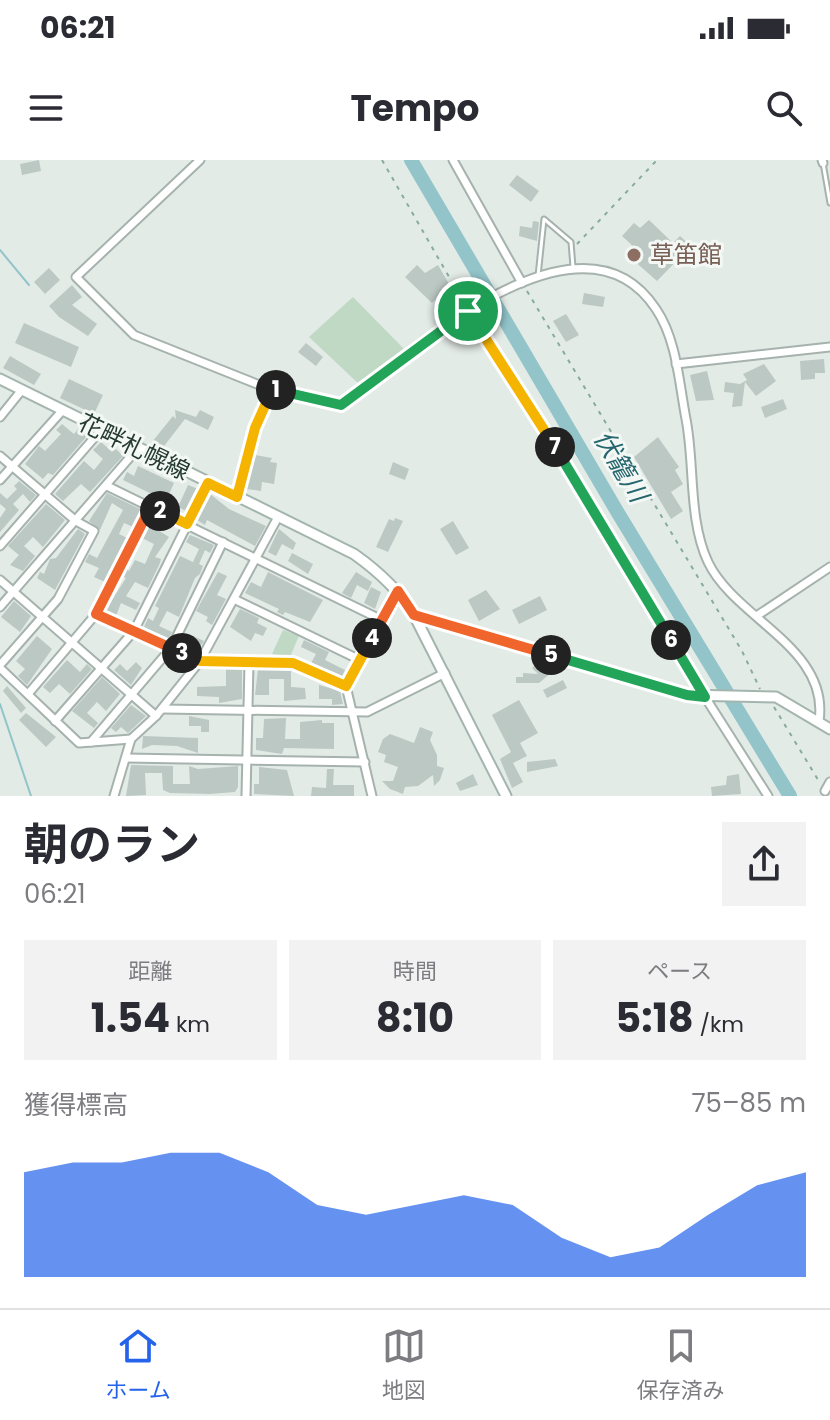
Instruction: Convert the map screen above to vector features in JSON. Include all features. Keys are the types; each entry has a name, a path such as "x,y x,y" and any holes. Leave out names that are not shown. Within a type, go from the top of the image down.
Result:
{"main road":[{"name":"花畔札幌線","path":"0,379 354,554 398,591 414,615 506,796"},
{"path":"414,615 687,695 762,695 792,704 830,729"}],"street":[{"path":"200,160 76,277 134,335 272,390 341,405 471,309 538,276 573,267 608,272 645,295 662,320 676,364 692,455 702,547 722,583 817,672 823,710 819,721"},
{"path":"453,160 522,283"},
{"path":"676,364 830,347"},
{"path":"237,497 255,428 272,390"},
{"path":"0,417 21,391"},
{"path":"0,480 62,411"},
{"path":"0,546 101,430"},
{"path":"0,607 138,448"},
{"path":"0,456 76,521 94,531 58,599 0,666 79,743 131,739"},
{"path":"55,721 134,631 208,483"},
{"path":"107,486 382,620"},
{"path":"28,694 96,614 151,506"},
{"path":"114,796 131,739 156,716 200,661 236,600 278,517"},
{"path":"91,742 171,648 223,542"},
{"path":"758,615 830,567"},
{"path":"0,580 156,716"},
{"path":"372,796 346,686 398,591"},
{"path":"236,600 360,660"},
{"path":"96,614 200,661 293,663 346,686"},
{"path":"246,796 249,663"},
{"path":"162,709 367,712 445,673"},
{"path":"707,696 768,796"},
{"path":"126,758 365,762"},
{"path":"825,791 830,782"}],"lane":[{"path":"822,162 830,203"},
{"path":"538,276 544,219 564,233 572,246 573,267"}],"path":[{"path":"382,160 707,696"},
{"path":"572,246 657,160"},
{"path":"522,283 762,695 825,791"}],"green space":[{"path":"353,297 405,350 360,385 309,337"},
{"path":"283,630 299,636 289,659 272,654"}],"building":[{"path":"39,160 41,171 22,175 20,164"},
{"path":"517,175 539,191 531,202 509,185"},
{"path":"649,220 673,243 680,236 691,246 657,281 632,259 635,248 622,236 634,223 640,228"},
{"path":"533,221 539,222 537,241 519,236 520,226 532,228"},
{"path":"417,265 425,273 438,265 449,284 441,289 444,291 432,303 405,277"},
{"path":"49,268 60,280 45,294 34,282"},
{"path":"72,285 82,297 72,305 97,324 88,336 59,317 49,306"},
{"path":"584,293 605,297 603,307 582,304"},
{"path":"566,314 579,335 566,342 553,321"},
{"path":"24,323 79,347 71,367 15,343"},
{"path":"306,343 323,357 316,366 298,352"},
{"path":"10,356 41,374 34,385 3,368"},
{"path":"824,359 825,373 815,373 815,379 801,380 800,361"},
{"path":"764,364 776,381 756,396 745,382 742,406 732,407 734,393 724,392 725,382 740,384 747,380 743,374"},
{"path":"707,371 714,400 696,401 690,375"},
{"path":"69,379 103,395 94,414 60,398"},
{"path":"783,399 787,409 765,418 761,407"},
{"path":"175,410 196,417 200,410 214,417 208,430 185,419 161,450 152,442 173,416 176,419"},
{"path":"62,424 74,434 79,428 87,436 53,475 48,473 43,479 25,464 39,446 45,451 61,434 56,430"},
{"path":"658,437 679,467 675,470 683,484 671,492 683,511 671,519 634,457"},
{"path":"101,442 112,452 115,448 123,456 90,492 81,484 63,501 55,494 84,461 94,470 103,459 93,450"},
{"path":"255,455 272,458 270,462 277,463 274,484 262,482 261,491 246,489"},
{"path":"393,462 409,469 405,480 389,474"},
{"path":"138,466 174,483 166,501 123,480 127,472 134,476"},
{"path":"19,481 36,495 30,502 23,494 13,504 19,510 0,532 0,518 6,509 0,504 0,493 7,499 17,489 14,486"},
{"path":"188,485 198,489 186,511 178,507"},
{"path":"107,493 142,510 133,527 124,523 119,534 127,538 105,582 94,577 99,568 85,562 89,554 97,558 123,510 112,503 100,530 89,521"},
{"path":"210,494 229,509 266,526 255,546 207,520 205,525 197,520"},
{"path":"46,504 65,520 43,547 33,537 24,546 35,556 23,571 10,565 19,555 8,546"},
{"path":"153,516 161,519 156,529 169,537 155,557 161,559 160,563 148,588 135,582 126,596 140,603 136,610 121,603 116,616 105,611 126,578 123,577 127,569 129,571 135,560 145,564 154,544 142,538"},
{"path":"395,518 403,521 388,552 376,547 389,519 394,521"},
{"path":"453,521 469,548 456,555 440,529"},
{"path":"78,529 85,534 55,590 37,578 40,572 44,574 50,559 56,558"},
{"path":"279,529 296,543 293,550 282,544 276,556 268,552"},
{"path":"190,535 214,545 210,553 205,550 199,564 203,566 200,574 195,578 179,617 167,611 159,626 172,632 168,639 144,627 148,618 153,621 159,608 155,606 180,556 193,562 199,549 186,542"},
{"path":"292,553 313,564 308,574 288,561"},
{"path":"218,572 227,576 217,595 226,599 212,625 206,621 208,617 196,611"},
{"path":"268,572 323,600 310,622 285,612 283,615 277,612 279,609 245,593 251,582 261,587"},
{"path":"356,572 372,582 368,591 357,585 351,598 342,593"},
{"path":"371,587 381,592 375,609 364,603"},
{"path":"486,590 500,609 479,621 468,600"},
{"path":"540,596 547,610 519,624 512,610"},
{"path":"14,601 31,616 20,632 1,617"},
{"path":"240,609 259,618 257,623 267,628 263,636 255,633 251,641 230,627"},
{"path":"186,633 204,641 197,651 182,641"},
{"path":"37,636 52,649 27,685 18,676 25,669 16,661"},
{"path":"304,640 329,652 325,660 345,670 342,677 311,663 316,654 301,647"},
{"path":"67,660 80,672 87,664 92,669 70,694 59,684 50,693 43,687"},
{"path":"541,660 552,672 539,683 516,683 516,677 523,677 523,673 538,674 532,668"},
{"path":"136,662 142,668 131,685 114,670 120,664 127,671"},
{"path":"226,668 242,670 242,699 219,703 219,697 197,696 197,687 226,686"},
{"path":"258,669 291,669 291,687 305,688 306,699 284,701 284,679 269,679 269,695 255,695"},
{"path":"102,677 120,694 106,711 97,702 87,713 98,723 94,728 72,711"},
{"path":"563,680 567,688 547,698 543,690"},
{"path":"319,685 340,691 343,704 332,705 332,699 319,699"},
{"path":"7,686 26,708 21,713 3,691"},
{"path":"519,700 538,733 520,743 527,756 513,763 523,782 512,788 500,759 511,752 492,715"},
{"path":"131,705 146,716 128,733 121,727 116,732 111,728"},
{"path":"26,713 56,737 46,747 19,720"},
{"path":"189,716 209,720 209,732 201,732 201,726 189,726"},
{"path":"286,718 285,739 300,739 300,722 322,720 322,723 334,723 334,749 284,748 282,754 256,750 256,738 263,738 264,719"},
{"path":"420,727 433,732 430,740 437,755 437,766 444,768 434,786 433,775 418,786 405,787 403,794 390,789 382,781 393,781 398,767 384,762 386,755 378,752 383,739 390,734 414,743"},
{"path":"143,736 198,738 198,753 177,746 152,745 142,749"},
{"path":"555,759 558,766 527,772 527,762"},
{"path":"131,765 173,766 173,784 190,784 189,766 198,769 238,766 238,787 235,792 170,793 163,790 162,773 145,773 146,795 126,796"},
{"path":"259,767 287,770 294,796 254,794 254,784 259,784"},
{"path":"327,769 334,769 333,785 354,785 354,796 311,796 312,787 326,788"},
{"path":"473,774 478,785 460,791 456,783"},
{"path":"739,774 741,794 712,796 711,787 726,785 727,776"}],"waterway":[{"name":"伏籠川","path":"411,160 618,513 790,796"},
{"path":"0,250 29,285"},
{"path":"0,704 31,796"}],"place":[{"name":"草笛館","path":"634,255"}],"route":[{"path":"468,311 504,362 705,697 687,695 414,615 398,591 346,686 293,663 200,661 96,614 151,506 187,524 208,483 237,497 255,428 272,390 341,405 432,334 468,311"}]}
